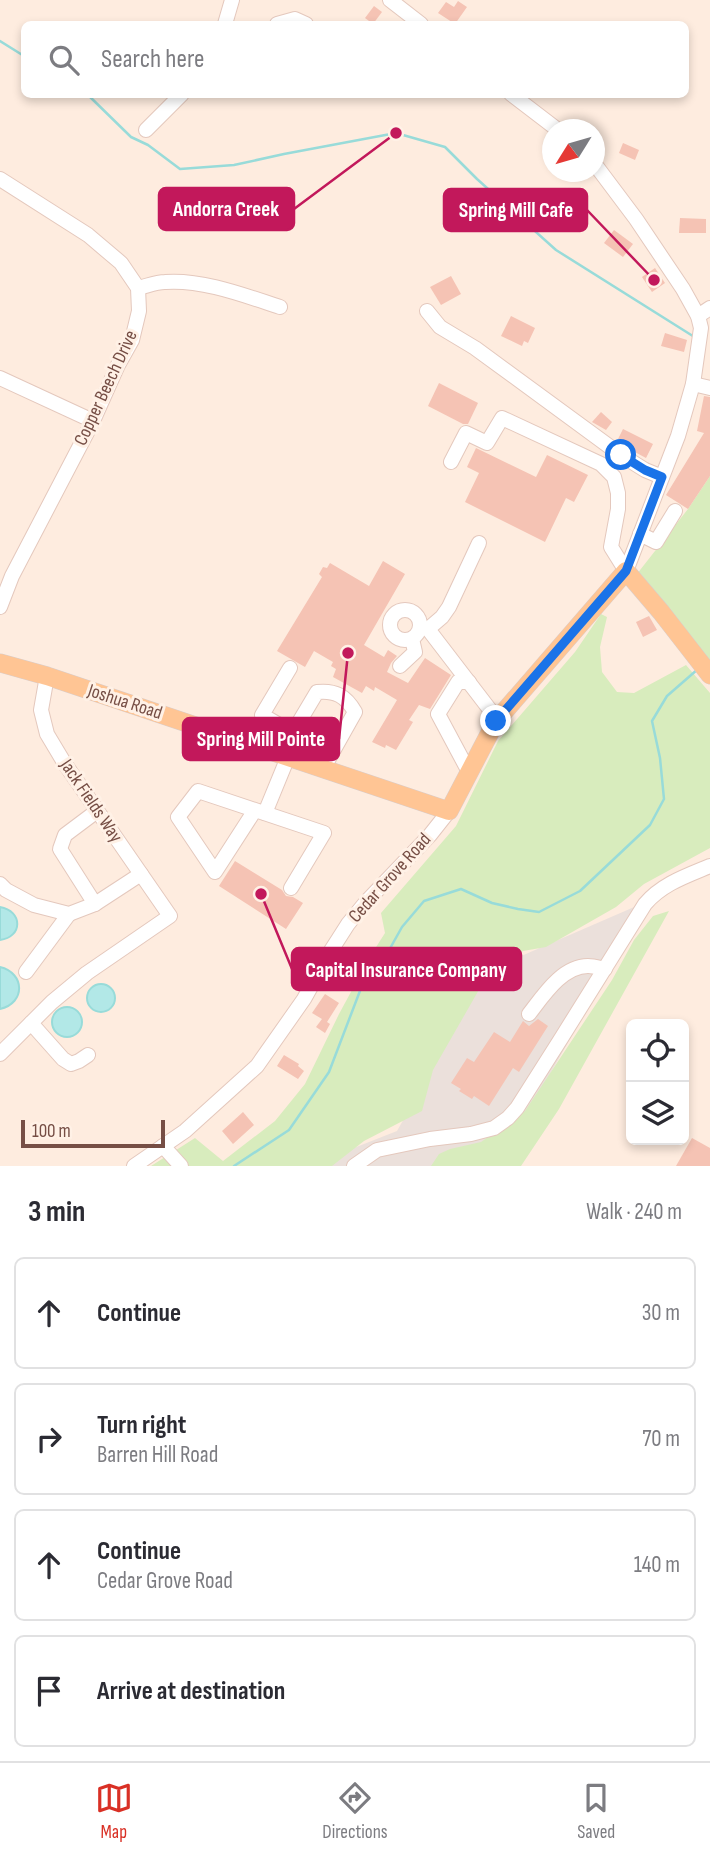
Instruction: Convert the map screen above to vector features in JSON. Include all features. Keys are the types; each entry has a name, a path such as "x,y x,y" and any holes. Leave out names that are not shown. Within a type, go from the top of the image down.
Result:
{"main road":[{"path":"626,571 710,675"},
{"name":"Cedar Grove Road","path":"449,810 497,719 626,571"},
{"name":"Joshua Road","path":"0,663 47,676 449,810"}],"street":[{"path":"226,21 232,0"},
{"path":"390,0 417,21"},
{"path":"146,130 178,98"},
{"path":"516,98 544,119"},
{"path":"605,177 704,312 693,384 678,436 626,571"},
{"path":"0,179 88,235 121,263 138,288 166,282 194,284 227,289 280,307"},
{"name":"Copper Beech Drive","path":"0,607 6,574 93,421 132,340 139,311 138,288"},
{"path":"427,311 440,327 475,348 621,455 662,477"},
{"path":"0,378 93,421"},
{"path":"693,384 710,388"},
{"path":"451,462 466,433 487,443 502,418 601,464 614,477 618,493 611,547 626,571"},
{"path":"639,534 656,542 675,511"},
{"path":"400,666 415,652 420,632 442,617 449,607 479,543"},
{"path":"420,632 469,682 497,719"},
{"path":"290,668 262,715 293,733"},
{"name":"Jack Fields Way","path":"31,1023 87,972 170,916 47,734 41,710 47,676"},
{"path":"469,682 458,682 438,714 469,772"},
{"path":"291,888 324,833 260,811 198,791 178,817 215,872 260,811 293,733 317,692 326,691 344,697 355,712 323,769"},
{"name":"Cedar Grove Road","path":"134,1166 185,1131 257,1066 304,999 348,924 430,835 449,810"},
{"path":"95,904 60,849 65,835 97,811"},
{"path":"354,1166 377,1150 434,1138 471,1134 494,1128 508,1118 517,1108 645,904 655,893 710,866"},
{"path":"26,972 69,914 95,904 141,874"},
{"path":"0,884 34,905 69,914"},
{"path":"528,1014 545,993 568,972 587,966 605,969"},
{"path":"0,1054 31,1023 63,1059 71,1064 88,1055"},
{"path":"163,1146 181,1166"}],"shaded area":[{"path":"648,901 519,1129 494,1166 308,1166 397,1131 489,970"}],"green space":[{"path":"710,476 710,672 633,579 688,509"},
{"path":"601,614 607,617 600,647 602,672 617,692 634,693 686,665 710,693 710,848 644,884 616,907 546,947 523,951 488,974 433,1070 422,1111 364,1141 332,1166 151,1166 195,1138 223,1161 275,1121 305,1084 339,1014 385,933 381,913 456,826 498,741 575,652"},
{"path":"669,911 559,1109 521,1166 431,1166 439,1154 481,1142 525,1111 612,980 634,940 653,916"}],"water":[{"path":"0,907 13,913 17,924 13,934 0,940"},
{"path":"0,967 14,975 19,988 14,1001 0,1009"},
{"path":"101,984 111,988 115,998 111,1008 101,1012 91,1008 87,998 91,988"},
{"path":"67,1007 73,1008 81,1016 81,1028 73,1036 67,1037 61,1036 53,1028 52,1022 53,1016 61,1008"}],"building":[{"path":"458,1 467,7 457,21 450,21 438,13 446,2 454,7"},
{"path":"374,6 382,12 375,21 365,18"},
{"path":"623,143 639,150 635,160 619,153"},
{"path":"680,218 706,219 706,233 679,233"},
{"path":"614,230 633,244 623,257 604,243"},
{"path":"655,268 665,283 652,292 642,277"},
{"path":"451,276 461,294 441,305 430,287"},
{"path":"511,316 535,328 528,343 524,341 522,346 501,336"},
{"path":"665,333 687,340 684,352 661,346"},
{"path":"439,383 478,403 468,424 428,406"},
{"path":"704,396 710,397 710,476 688,509 666,495 704,433 697,431"},
{"path":"601,412 612,422 606,430 592,422"},
{"path":"623,429 653,444 646,458 618,439"},
{"path":"476,448 536,477 547,455 588,475 574,502 566,498 545,542 465,502 479,473 467,467"},
{"path":"383,561 405,574 364,645 384,657 388,650 397,656 387,672 408,683 425,658 451,675 430,709 419,705 409,720 413,722 396,750 372,742 397,700 375,687 374,691 366,686 362,693 333,677 336,669 331,666 333,662 314,651 305,667 277,651 322,577 319,574 323,567 327,568 330,563 369,586"},
{"path":"649,616 657,630 643,637 636,622"},
{"path":"235,861 282,890 286,896 303,903 286,929 219,886"},
{"path":"325,994 339,1003 327,1022 330,1024 325,1033 316,1027 322,1019 312,1013"},
{"path":"538,1019 548,1026 519,1072 513,1068 489,1106 474,1096 472,1099 451,1083 467,1058 474,1062 494,1032 510,1042 523,1021 529,1026"},
{"path":"284,1055 299,1064 304,1071 298,1079 277,1066"},
{"path":"243,1112 254,1125 233,1144 222,1131"},
{"path":"692,1138 710,1148 710,1166 676,1166"}],"waterway":[{"path":"0,41 21,54"},
{"path":"91,98 131,137 148,145 180,169 234,165 396,133 445,147 556,250 696,338"},
{"path":"234,1166 289,1130 329,1072 363,983 388,952 402,927 424,901 461,889 492,903 539,912 580,891 650,825 664,799 660,758 652,721 667,696 698,669"}],"place":[{"name":"Andorra Creek","path":"396,133"},
{"name":"Spring Mill Cafe","path":"654,280"},
{"name":"Spring Mill Pointe","path":"348,653"},
{"name":"Capital Insurance Company","path":"261,894"}],"route":[{"path":"496,721 626,571 662,477 621,455"}]}
